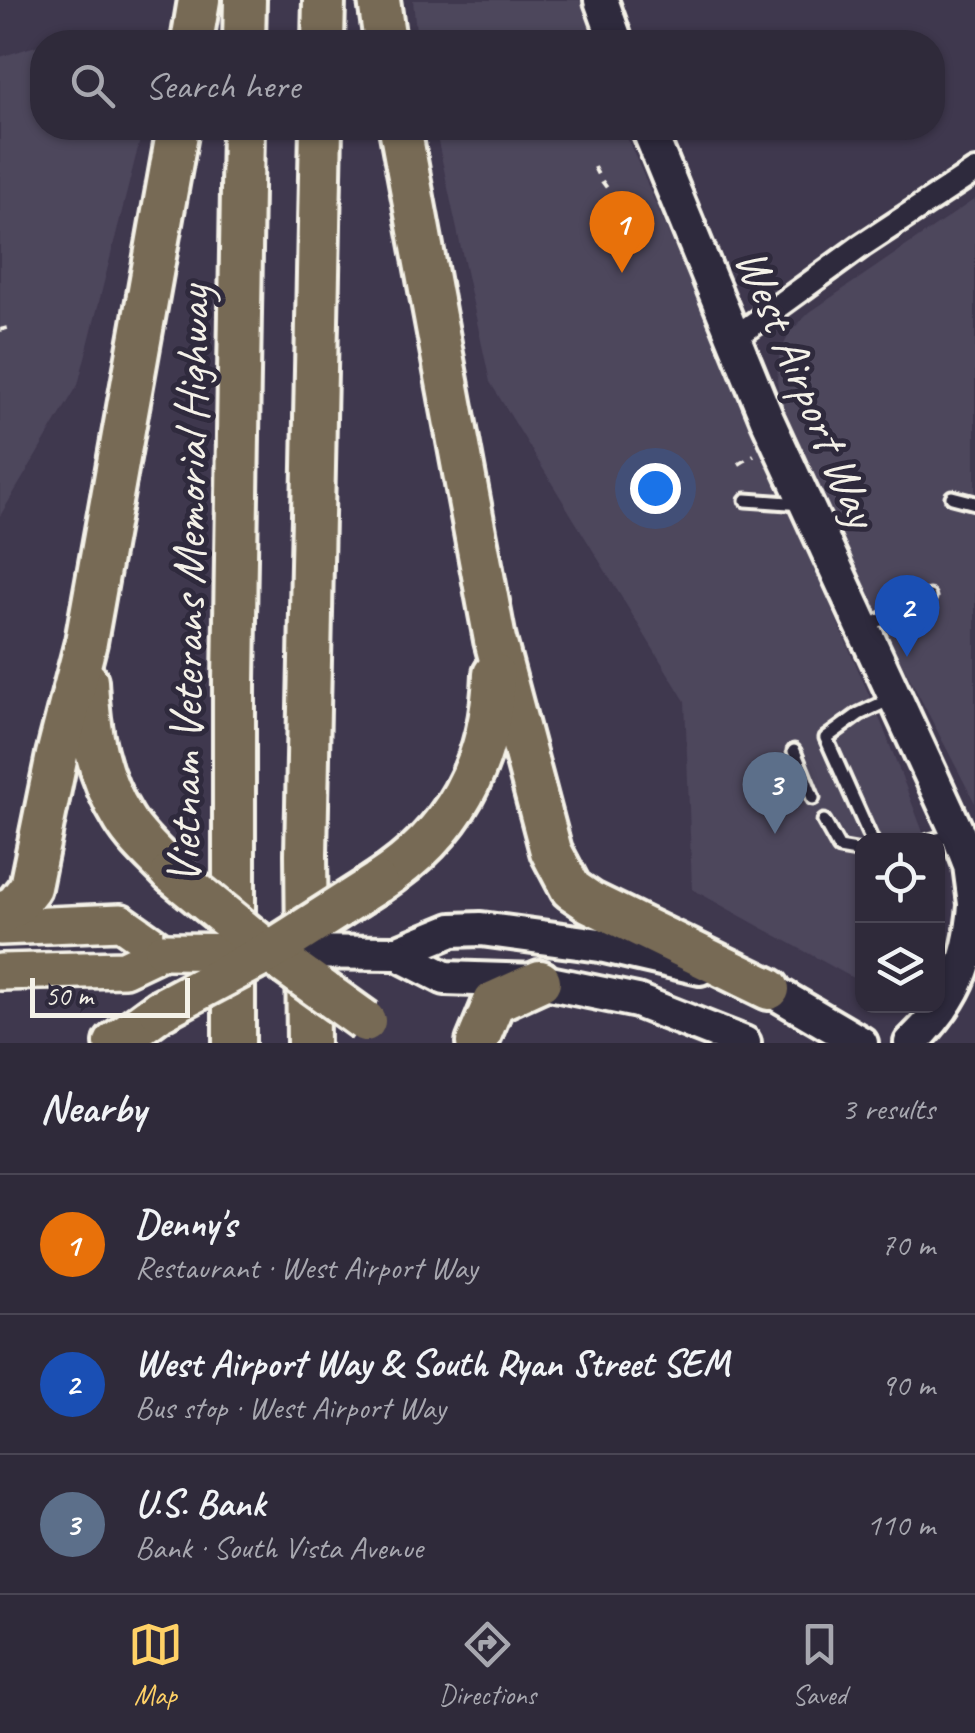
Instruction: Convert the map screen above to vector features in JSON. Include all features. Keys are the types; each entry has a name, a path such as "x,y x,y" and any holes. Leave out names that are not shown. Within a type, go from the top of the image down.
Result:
{"highway":[{"path":"194,30 200,0"},
{"path":"244,30 245,0"},
{"path":"323,30 324,0"},
{"path":"378,0 383,30"},
{"path":"0,914 16,905 30,887 57,755 86,642 176,140"},
{"name":"Vietnam Veterans Memorial Highway","path":"234,1043 234,699 243,140"},
{"path":"308,1043 306,854 320,140"},
{"path":"402,140 495,640 550,851 571,889 590,902 769,988"},
{"path":"115,1043 160,1010 269,952 377,883 424,846 449,818 470,785 493,714 495,640"},
{"path":"86,642 89,726 96,757 125,822 172,873 374,1032"},
{"path":"477,1043 494,1002 540,982"}],"main road":[{"path":"0,927 120,922 162,951"},
{"path":"0,972 124,970 162,951 269,952"}],"street":[{"path":"600,0 611,30"},
{"name":"West Airport Way","path":"653,140 732,339 895,697 943,833"},
{"path":"732,339 975,170"},
{"name":"West Airport Way","path":"911,1043 950,996 974,941 970,866 945,838"},
{"path":"269,952 396,953 452,930 481,929 624,950 769,988 862,1043"},
{"path":"396,953 445,978 540,982 637,1001 744,1043"}],"lane":[{"path":"952,497 975,503"},
{"path":"746,500 806,505"},
{"path":"862,629 929,597"},
{"path":"869,833 826,738 859,714 895,697"},
{"path":"794,752 813,798"},
{"path":"824,821 839,848 855,851"}],"path":[{"path":"594,167 601,184 620,203 628,220"},
{"path":"0,330 11,326"},
{"path":"739,464 762,450"}],"shaded area":[{"path":"413,0 581,0 591,30 416,30"},
{"path":"30,48 30,140 140,140 78,385 0,516 0,57"},
{"path":"438,140 628,140 883,727 923,833 855,833 855,979 692,889 685,701 490,382"},
{"path":"975,199 975,803 895,650 779,397 777,379 779,357 789,333 810,312"}],"place":[{"name":"Denny's","path":"622,273"},
{"name":"West Airport Way & South Ryan Street SEM","path":"907,657"},
{"name":"U.S. Bank","path":"775,834"}]}
